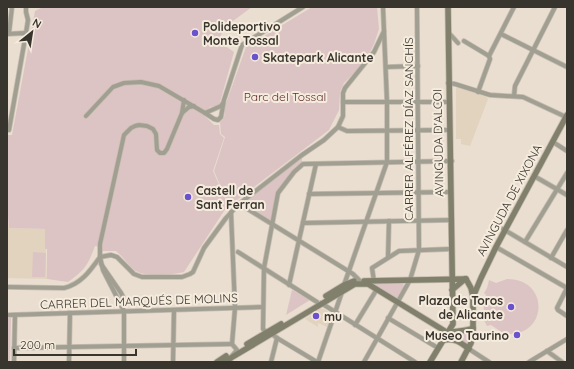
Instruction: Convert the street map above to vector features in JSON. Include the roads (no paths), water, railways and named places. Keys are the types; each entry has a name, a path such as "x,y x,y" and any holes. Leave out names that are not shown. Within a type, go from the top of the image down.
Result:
{"main road":[{"name":"AVINGUDA D'ALCOI","path":"448,7 453,324"},
{"name":"AVINGUDA DE XIXONA","path":"474,297 481,278 504,229 567,116"},
{"path":"217,362 359,280 452,279 465,282 474,297 474,328 472,339 469,349 461,362"},
{"path":"452,290 465,282"},
{"path":"343,288 355,284 368,284 448,332 474,328"},
{"path":"430,362 453,324 458,330"},
{"path":"224,362 231,360 269,333"},
{"path":"443,340 457,340 469,349"}],"street":[{"path":"12,7 8,34 26,33"},
{"path":"8,130 28,20 26,7"},
{"path":"86,116 113,87 124,83 141,82 153,84 165,89 212,118 218,120 222,114 242,45 303,7"},
{"path":"383,7 388,102 387,162 317,362 263,329 264,268 278,193 294,172 303,164 387,162 418,162 451,161"},
{"name":"CARRER ALFÉREZ DÍAZ SANCHÍS","path":"364,362 410,280 419,250 417,7"},
{"path":"478,92 490,59 489,56 514,7"},
{"path":"514,96 515,86 555,7"},
{"path":"7,287 64,288 73,285 84,277 100,257 111,255 117,257 134,274 142,278 186,276 193,272 202,251 231,211 239,203 324,140 338,127 343,116 343,93 345,88 374,52 384,32"},
{"path":"448,32 458,43"},
{"path":"501,34 566,65"},
{"path":"464,41 489,56"},
{"path":"386,67 418,66"},
{"path":"448,83 490,95 523,97 567,116"},
{"path":"124,362 123,297 101,263 100,244 124,135 135,126 147,126 153,129 156,134 157,150 160,153 164,153 182,113 184,100"},
{"path":"343,102 449,102"},
{"path":"205,113 221,106 224,103"},
{"path":"182,113 194,106"},
{"path":"214,109 220,110 222,114"},
{"path":"212,118 210,114 214,109"},
{"path":"338,127 347,131 449,130"},
{"path":"553,142 567,151"},
{"path":"289,285 316,164"},
{"path":"525,242 567,173"},
{"path":"534,176 567,195"},
{"path":"309,194 450,192"},
{"path":"246,208 354,274 359,280"},
{"path":"231,211 235,308 232,344 237,350 231,360"},
{"path":"303,223 452,220"},
{"path":"388,257 389,222"},
{"path":"504,229 567,267"},
{"path":"551,258 567,230"},
{"path":"496,247 567,288 557,308 567,316"},
{"path":"374,281 372,268 399,251 451,249"},
{"path":"238,252 415,362"},
{"path":"355,325 377,289"},
{"name":"CARRER DEL MARQUÉS DE MOLINS","path":"9,315 70,313 123,309 174,310 263,307"},
{"path":"173,362 174,310"},
{"path":"69,362 70,313"},
{"path":"14,362 15,315"},
{"path":"388,318 438,348"},
{"path":"271,362 277,338"},
{"path":"529,362 567,339"},
{"path":"14,348 232,344"},
{"path":"469,349 489,362"},
{"path":"547,351 562,362"}],"place":[{"name":"Polideportivo Monte Tossal","path":"195,33"},
{"name":"Skatepark Alicante","path":"255,57"},
{"name":"Castell de Sant Ferran","path":"188,197"},
{"name":"Plaza de Toros de Alicante","path":"511,307"},
{"name":"mu","path":"316,316"},
{"name":"Museo Taurino","path":"517,335"}],"park label":[{"name":"Parc del Tossal","path":"285,96"}]}
